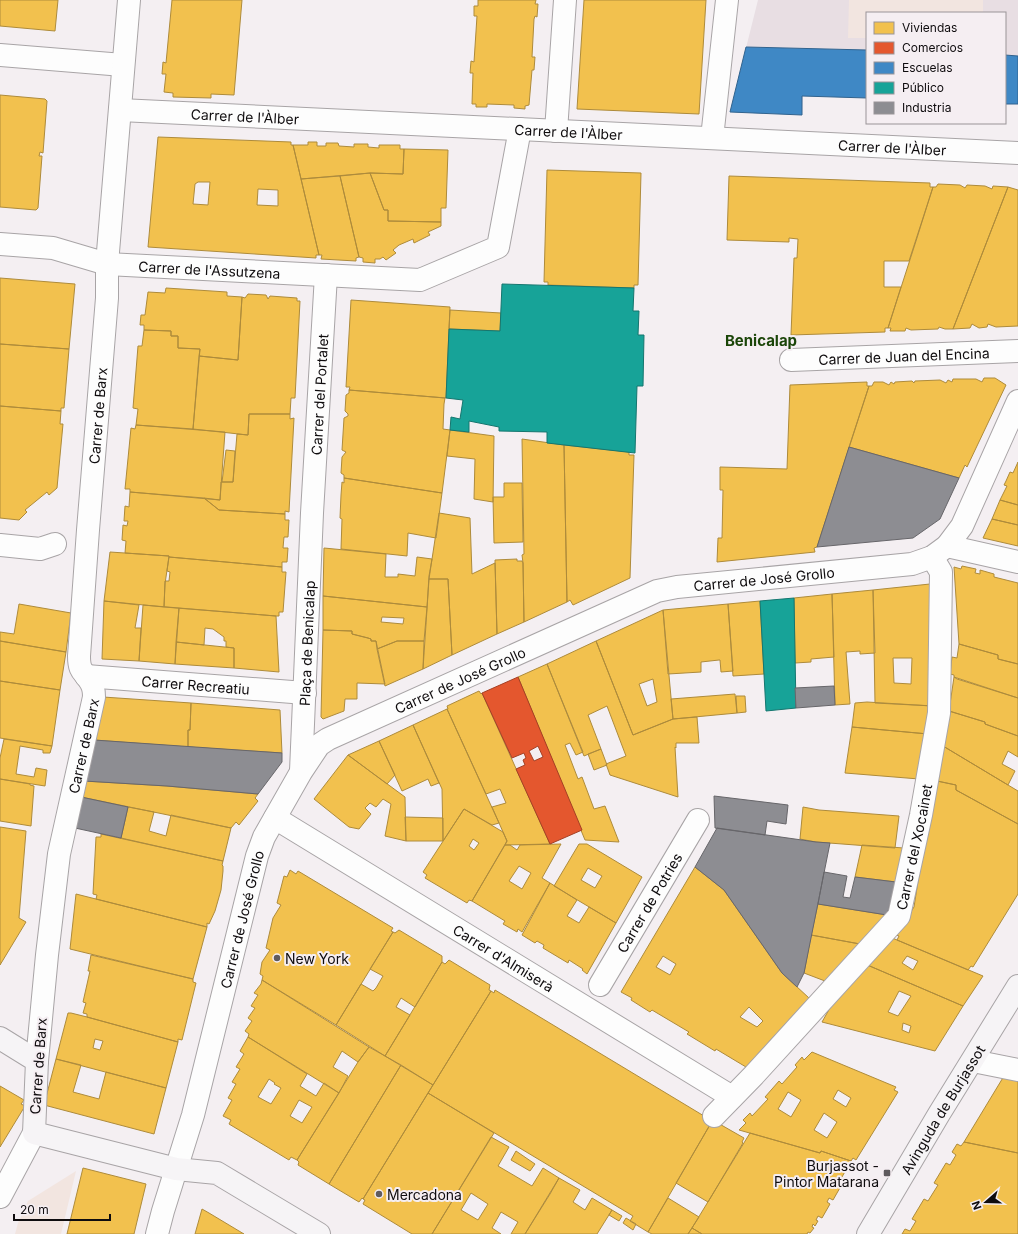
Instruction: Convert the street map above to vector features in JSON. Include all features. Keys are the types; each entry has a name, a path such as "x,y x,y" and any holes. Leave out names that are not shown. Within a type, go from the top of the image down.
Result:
{"street":[{"name":"Carrer de Barx","path":"1,1195 34,1134 37,1061 59,854 94,697 94,689 91,682 82,672 79,665 79,656 107,298 107,264 129,0"},
{"path":"556,131 565,0"},
{"path":"712,138 727,0"},
{"path":"0,55 123,66"},
{"name":"Carrer de l'Àlber","path":"120,110 1018,153"},
{"name":"Carrer de l'Assutzena","path":"0,244 53,248 107,264 420,280 498,247 520,129"},
{"name":"Carrer del Portalet","path":"312,513 326,275"},
{"name":"Carrer de Juan del Encina","path":"791,360 1018,351"},
{"path":"940,551 962,526 1018,401"},
{"name":"Plaça de Benicalap","path":"301,772 312,513"},
{"path":"0,545 40,549 55,544"},
{"path":"940,551 1018,562"},
{"name":"Carrer de José Grollo","path":"157,1234 193,1116 257,856 264,837 301,772 319,745 328,739 657,591 677,587 912,564 940,551"},
{"name":"Carrer del Xocainet","path":"714,1116 754,1075 899,916 921,816 939,712 940,551"},
{"name":"Carrer Recreatiu","path":"86,676 305,693"},
{"name":"Carrer d'Almiserà","path":"275,818 732,1097"},
{"name":"Carrer de Potries","path":"600,985 698,820"},
{"name":"Avinguda de Burjassot","path":"868,1234 939,1114 1018,986"},
{"path":"0,1038 37,1061"},
{"path":"973,1061 1018,1070"},
{"path":"34,1134 176,1169 217,1173 319,1234"}],"shaded area":[{"path":"758,0 1018,0 1018,104 1006,104 1006,12 866,12 866,98 803,96 802,115 730,112"},
{"path":"849,0 983,0 983,12 866,12 866,38 848,38"},
{"path":"76,1171 61,1234 15,1234 18,1223 28,1201"}],"building: Viviendas":[{"path":"0,0 58,0 55,31 0,26"},
{"path":"172,0 242,0 234,95 211,94 211,98 173,97 173,93 164,92 166,74 162,74 163,62 166,63"},
{"path":"478,0 536,0 535,4 538,4 537,17 535,16 534,19 532,57 535,57 534,70 532,70 529,105 525,106 525,109 514,108 514,105 487,104 487,107 476,107 476,104 472,104 473,73 470,73 471,61 474,62 477,16 474,16 474,6 478,6"},
{"path":"584,0 706,0 699,114 577,109"},
{"path":"0,95 45,99 47,101 43,153 40,152 39,156 42,156 38,208 36,210 0,207"},
{"path":"158,137 291,142 291,145 293,145 319,255 316,255 316,258 148,247","holes":["198,182 210,182 208,205 193,204 195,184","258,189 278,190 278,206 257,205"]},
{"path":"308,142 317,142 317,146 326,146 326,143 338,143 339,146 354,147 354,144 368,144 368,147 379,148 379,145 400,145 400,149 404,149 403,174 370,173 301,179 293,145 308,145"},
{"path":"404,149 448,150 446,208 441,208 441,222 388,221 388,210 384,210 370,173 403,174"},
{"path":"547,170 641,173 638,285 634,285 634,288 548,285 548,282 544,282"},
{"path":"370,173 384,210 388,210 388,221 441,222 441,226 428,232 430,235 414,243 413,239 399,245 393,250 396,253 386,260 383,257 380,259 375,259 375,263 363,262 363,258 359,257 340,176"},
{"path":"340,176 359,257 356,258 356,261 321,259 322,255 319,255 301,179"},
{"path":"729,176 930,183 930,187 933,187 909,261 884,261 884,287 901,287 888,328 885,328 885,332 791,335 794,258 797,258 798,239 789,238 789,242 727,240"},
{"path":"938,184 960,185 965,188 967,185 985,186 992,189 993,186 1008,187 953,329 939,327 938,329 911,330 906,328 905,331 890,331 891,328 888,328 933,187 936,187"},
{"path":"1008,187 1018,190 1018,326 996,327 988,324 987,327 979,328 972,324 970,328 953,329"},
{"path":"0,278 75,284 69,349 0,344"},
{"path":"166,288 227,292 227,296 242,297 238,360 199,356 200,349 178,348 178,336 171,336 171,331 144,330 144,325 140,325 141,315 145,315 148,292 165,293"},
{"path":"248,294 266,295 268,299 270,296 297,298 297,301 300,301 295,398 291,398 290,414 249,414 248,435 193,429 199,356 238,360 242,297 245,298"},
{"path":"351,300 450,307 446,398 349,390 350,387 346,387"},
{"path":"450,310 501,313 500,331 449,329"},
{"path":"144,330 171,331 171,336 178,336 178,348 200,349 193,429 136,425 138,409 133,408 138,346 142,346"},
{"path":"0,344 69,349 64,408 61,408 61,411 0,406"},
{"path":"984,378 995,378 1006,385 967,467 965,465 959,478 849,447 869,386 872,386 874,382 883,382 889,385 891,382 894,384 895,382 912,381 914,383 915,381 940,380 946,383 948,380 952,382 953,379 976,379 982,382"},
{"path":"867,382 867,386 869,386 817,547 814,548 815,552 717,562 718,538 722,538 723,490 720,490 720,467 787,469 790,385"},
{"path":"349,390 445,398 443,429 450,430 442,493 344,478 344,475 341,473 342,457 346,452 342,450 344,418 348,416 345,411 346,395 349,393"},
{"path":"0,406 61,411 60,424 63,424 57,488 49,495 47,492 25,510 27,512 19,520 0,518"},
{"path":"249,414 290,414 290,419 294,418 289,512 285,511 285,514 219,510 204,498 220,500 221,482 233,482 237,434 248,435"},
{"path":"136,425 225,432 220,500 130,492 130,489 125,489 131,428 135,429"},
{"path":"450,430 494,436 493,502 474,499 475,459 447,456"},
{"path":"522,439 564,445 567,602 524,622 522,555 524,554"},
{"path":"564,445 629,452 629,455 634,455 630,578 573,605 570,600 567,602"},
{"path":"226,450 235,451 233,482 222,482"},
{"path":"1018,462 1018,505 1000,500 1007,486 1004,485 1010,472 1013,473"},
{"path":"344,478 442,493 436,538 408,533 407,556 341,549 342,519 340,518 342,482 344,483"},
{"path":"504,483 522,483 523,542 494,543 493,497 504,497"},
{"path":"130,492 204,498 219,510 285,514 285,520 289,520 288,537 284,537 283,548 288,548 287,562 282,562 282,567 125,553 126,541 122,540 123,525 127,526 128,521 124,521 125,506 129,507"},
{"path":"1000,500 1018,505 1018,525 992,519"},
{"path":"439,513 470,518 472,574 495,563 497,634 452,655 448,579 429,579"},
{"path":"992,519 1018,525 1018,546 983,538"},
{"path":"324,548 386,554 385,577 398,577 398,574 415,576 417,557 432,559 429,576 427,607 323,596"},
{"path":"110,552 169,556 165,584 164,607 104,601"},
{"path":"169,557 282,567 282,572 286,572 283,612 279,612 279,616 276,616 164,607 165,581 169,581 170,572 167,571"},
{"path":"517,559 517,561 522,561 523,563 524,622 497,634 495,560"},
{"path":"962,566 976,569 975,573 980,574 980,570 994,574 994,577 1018,583 1018,664 998,659 998,655 959,644 954,567 961,569"},
{"path":"429,579 448,579 452,655 423,669"},
{"path":"930,584 933,706 875,703 873,590","holes":["893,658 912,658 911,684 894,683"]},
{"path":"873,590 875,653 860,654 860,651 846,652 850,704 835,705 832,594"},
{"path":"832,594 834,657 811,659 811,662 795,663 794,598"},
{"path":"323,596 427,607 424,641 397,641 377,649 376,641 371,641 371,639 352,634 352,631 323,630","holes":["382,617 404,618 403,624 381,622"]},
{"path":"104,601 139,605 135,628 141,628 139,661 102,659"},
{"path":"760,601 764,674 733,676 728,604"},
{"path":"19,604 71,613 66,652 0,641 0,632 14,634"},
{"path":"728,604 733,671 721,672 719,660 701,662 701,672 668,674 663,610"},
{"path":"143,605 179,608 175,664 139,661"},
{"path":"179,608 276,616 279,672 234,668 234,648 226,647 224,637 213,629 205,628 204,645 176,642"},
{"path":"663,610 673,719 633,735 596,641","holes":["653,679 657,702 647,706 639,684"]},
{"path":"323,630 352,631 352,634 371,639 371,641 376,641 385,684 357,683 357,699 345,699 344,711 323,719 321,717"},
{"path":"0,641 66,652 60,690 0,681"},
{"path":"397,641 424,641 423,669 385,686 377,649"},
{"path":"596,641 633,735 673,719 697,717 699,743 676,743 676,748 675,747 678,797 610,775 606,764 626,756 607,706 588,715 601,749 584,756 547,664"},
{"path":"176,642 234,648 234,668 175,664"},
{"path":"959,644 998,655 998,659 1018,664 1018,698 957,679 954,675 950,674 952,657 957,658"},
{"path":"547,664 583,752 576,755 570,743 565,745 578,779 582,777 594,809 605,806 619,842 585,840 518,677"},
{"path":"954,677 1018,698 1018,736 985,724 985,722 949,711"},
{"path":"0,681 60,690 52,746 0,738"},
{"path":"479,691 481,694 482,693 550,844 505,845 507,841 492,807 506,803 500,789 486,794 447,709 447,706"},
{"path":"735,694 737,713 673,719 671,699"},
{"path":"736,696 745,696 746,712 737,713"},
{"path":"103,697 191,703 188,747 94,740"},
{"path":"867,702 933,706 928,734 852,727 855,703"},
{"path":"191,703 280,710 282,753 188,747"},
{"path":"447,709 499,823 492,825 464,809 443,841 442,789 413,725"},
{"path":"949,711 985,722 985,724 1018,736 1018,757 1008,751 1002,764 1015,771 1008,785 943,746"},
{"path":"413,725 439,783 431,786 428,779 402,791 379,741"},
{"path":"852,727 928,734 919,779 845,773"},
{"path":"4,739 52,746 50,753 43,753 43,750 20,746 16,774 34,777 36,768 47,770 45,786 0,779 0,758"},
{"path":"379,741 395,775 387,784 348,755"},
{"path":"943,746 1018,791 1018,824 956,790 956,785 937,781"},
{"path":"601,749 607,765 594,770 588,754"},
{"path":"348,755 405,797 406,841 385,836 391,804 383,799 376,807 370,803 365,808 371,814 359,829 349,827 314,799"},
{"path":"0,779 34,786 31,826 0,821"},
{"path":"84,781 258,794 255,798 258,801 239,825 236,822 231,828 81,797"},
{"path":"937,781 956,785 956,790 1018,824 1018,894 973,967 971,966 968,970 897,940 899,936 896,935 914,907 933,784"},
{"path":"128,807 154,812 149,831 166,836 171,815 231,828 223,861 121,838"},
{"path":"803,807 819,810 899,816 895,848 816,842 800,839"},
{"path":"464,809 503,832 507,841 472,901 469,900 467,903 425,878 427,875 423,872","holes":["473,839 479,843 474,850 469,846"]},
{"path":"405,817 443,818 443,841 406,841"},
{"path":"0,827 26,831 19,918 26,922 0,965"},
{"path":"101,834 223,861 221,890 215,911 209,924 207,923 207,927 96,899 97,895 93,894 96,837 101,837"},
{"path":"561,844 542,878 550,883 522,932 518,929 517,932 503,924 505,921 472,901 505,845 510,845 517,850 520,845","holes":["519,866 531,873 522,889 509,881"]},
{"path":"579,844 587,844 642,877 616,923 554,886","holes":["588,868 602,876 595,888 581,880"]},
{"path":"862,845 904,848 896,882 855,877"},
{"path":"695,867 724,890 782,973 809,998 746,1067 716,1049 715,1051 687,1034 689,1032 652,1010 650,1012 631,1000 632,998 621,992","holes":["663,956 676,964 670,975 656,967","749,1007 763,1021 757,1027 740,1017"]},
{"path":"290,870 296,874 298,871 393,928 391,931 393,932 336,1025 262,980 263,976 260,974 262,962 270,950 266,948 273,918 281,905 277,903 284,876 287,877"},
{"path":"550,883 577,900 567,916 579,923 589,907 616,923 587,974 582,970 583,969 569,960 568,963 543,948 544,945 537,941 535,943 522,935"},
{"path":"76,894 207,927 193,979 70,949"},
{"path":"818,904 887,915 860,944 811,935"},
{"path":"399,930 442,956 442,962 415,1007 401,998 396,1007 410,1015 385,1056 336,1025 361,984 373,991 376,988 383,976 370,969 393,932 395,933"},
{"path":"811,935 860,944 825,981 804,973"},
{"path":"890,937 983,976 963,1006 865,964","holes":["907,956 918,961 913,970 902,963"]},
{"path":"91,955 193,979 193,982 196,983 182,1040 178,1039 178,1042 87,1017 87,1014 83,1013 86,1003 83,1002 90,971 88,971"},
{"path":"449,960 490,985 489,990 491,991 433,1085 385,1056 442,962 445,964"},
{"path":"865,964 963,1006 935,1051 822,1022 839,992","holes":["899,991 911,996 898,1016 888,1012","903,1023 911,1026 909,1033 902,1030"]},
{"path":"262,980 369,1047 358,1062 342,1051 333,1067 348,1076 339,1093 248,1037 249,1034 245,1031 252,1021 248,1018 255,1008 251,1006 258,995 254,993 261,984"},
{"path":"495,990 709,1119 711,1123 648,1232 630,1221 633,1216 428,1093 491,991 494,993"},
{"path":"68,1013 178,1042 166,1088 56,1059","holes":["95,1039 103,1041 100,1050 93,1048"]},
{"path":"248,1037 307,1074 300,1086 316,1096 324,1083 339,1093 297,1160 291,1157 289,1160 229,1124 231,1120 223,1116 232,1100 228,1098 236,1084 232,1082 240,1069 236,1067 244,1054 240,1051","holes":["269,1079 281,1088 271,1104 258,1097","299,1100 312,1107 302,1123 290,1116"]},
{"path":"369,1047 401,1065 329,1184 298,1165 299,1162 297,1160 358,1062"},
{"path":"812,1052 896,1087 894,1090 898,1092 856,1160 853,1158 851,1161 821,1151 820,1153 739,1130 746,1123 743,1120 750,1113 752,1116 768,1099 765,1097 779,1081 782,1084 797,1067 795,1065 802,1057 804,1060","holes":["838,1090 851,1098 846,1107 833,1099","788,1092 801,1100 791,1117 778,1109","824,1113 837,1122 827,1138 814,1130"]},
{"path":"56,1059 81,1065 73,1092 99,1099 106,1072 166,1088 154,1134 44,1105"},
{"path":"401,1065 433,1085 363,1199 362,1198 359,1202 329,1184"},
{"path":"1004,1076 1018,1079 1018,1153 964,1142"},
{"path":"0,1086 24,1100 21,1104 25,1106 0,1147"},
{"path":"428,1093 494,1133 432,1234 412,1234 363,1204 365,1200 363,1199"},
{"path":"716,1122 744,1138 743,1143 708,1202 676,1183 711,1123"},
{"path":"750,1133 820,1153 821,1151 851,1161 838,1184 841,1186 833,1200 829,1198 827,1202 830,1204 822,1218 818,1216 816,1220 818,1221 815,1226 813,1224 812,1227 814,1228 810,1233 702,1234 692,1228"},
{"path":"491,1137 509,1147 498,1166 532,1186 543,1168 559,1178 525,1234 511,1234 518,1222 501,1212 492,1228 501,1234 432,1234","holes":["471,1193 488,1204 478,1220 461,1210"]},
{"path":"964,1142 1018,1153 1018,1234 902,1234 905,1229 910,1231 916,1221 912,1219 924,1199 928,1201 938,1185 934,1183 946,1163 950,1165 956,1155 952,1152 957,1144 961,1146"},
{"path":"516,1151 535,1164 530,1171 511,1160"},
{"path":"83,1168 146,1184 134,1234 67,1234"},
{"path":"559,1178 580,1190 573,1202 585,1210 592,1198 612,1210 597,1234 525,1234"},
{"path":"668,1198 699,1217 688,1234 652,1234 648,1232"},
{"path":"202,1209 209,1213 244,1234 195,1234"},
{"path":"612,1210 622,1216 619,1221 609,1215"},
{"path":"626,1218 636,1224 633,1230 623,1223"},
{"path":"692,1228 702,1234 688,1234"}],"building: Comercios":[{"path":"518,677 582,830 550,844 516,769 525,765 523,760 526,758 524,753 512,758 482,693","holes":["538,746 543,757 534,761 529,751"]}],"building: Escuelas":[{"path":"746,47 866,50 866,98 802,96 802,115 730,112"},
{"path":"1006,55 1018,56 1018,104 1006,104"}],"building: Público":[{"path":"502,284 634,288 633,311 639,311 638,335 644,335 643,386 637,386 635,453 547,443 547,432 499,431 499,427 469,421 469,432 450,430 451,417 460,419 463,400 446,398 449,329 500,331"},
{"path":"794,598 796,708 766,711 760,601"}],"building: Industria":[{"path":"849,447 959,478 940,519 913,538 817,547"},
{"path":"834,686 835,705 796,708 795,688"},
{"path":"94,740 282,753 282,762 258,794 84,781"},
{"path":"714,796 788,805 786,824 767,821 765,835 715,828"},
{"path":"81,797 128,807 121,838 75,828"},
{"path":"717,828 830,843 804,973 797,987 782,973 724,890 695,867"},
{"path":"824,872 847,876 843,897 850,898 855,877 896,882 887,915 818,904"}],"place":[{"name":"New York","path":"277,958"},
{"name":"Burjassot - Pintor Matarana","path":"887,1173"},
{"name":"Mercadona","path":"379,1194"}],"district":[{"name":"Benicalap","path":"761,340"}]}
